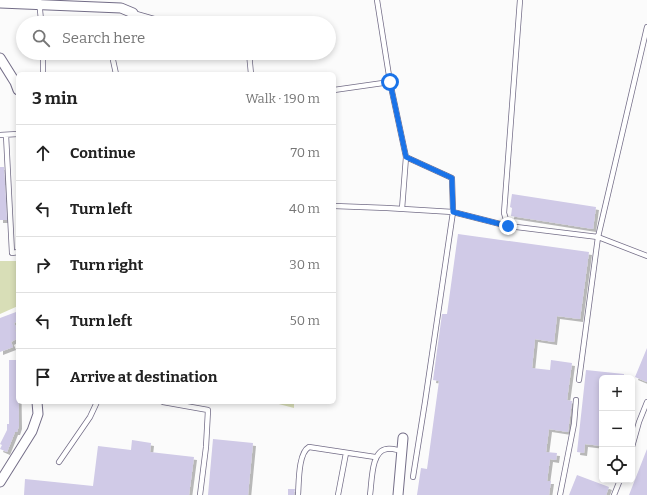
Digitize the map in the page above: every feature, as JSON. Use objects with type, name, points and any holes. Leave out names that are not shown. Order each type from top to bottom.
[{"type":"street","points":[[0,3],[39,2],[121,8],[133,13]]},
{"type":"street","points":[[0,58],[16,85]]},
{"type":"street","points":[[0,482],[35,424],[38,414],[37,404]]},
{"type":"street","points":[[398,495],[403,438]]},
{"type":"street","points":[[0,465],[11,466]]},
{"type":"lane","points":[[377,0],[390,82],[406,157],[402,209]]},
{"type":"lane","points":[[508,226],[504,213],[520,0]]},
{"type":"lane","points":[[39,2],[41,16]]},
{"type":"lane","points":[[133,13],[141,16]]},
{"type":"lane","points":[[579,380],[598,237],[647,28]]},
{"type":"lane","points":[[43,60],[43,72]]},
{"type":"lane","points":[[113,60],[115,72]]},
{"type":"lane","points":[[250,60],[251,72]]},
{"type":"lane","points":[[336,90],[390,82]]},
{"type":"lane","points":[[0,135],[16,134]]},
{"type":"lane","points":[[6,135],[12,253],[16,252]]},
{"type":"lane","points":[[406,157],[452,178],[453,212],[426,402],[413,477]]},
{"type":"lane","points":[[336,206],[453,212],[508,226],[598,237],[647,256]]},
{"type":"lane","points":[[560,495],[574,424],[576,400]]},
{"type":"lane","points":[[635,436],[647,402]]},
{"type":"lane","points":[[59,462],[90,417],[96,404]]},
{"type":"lane","points":[[174,404],[208,410],[206,447],[200,495]]},
{"type":"lane","points":[[298,495],[302,456],[309,447],[375,457]]},
{"type":"lane","points":[[370,495],[375,457],[379,451],[386,449],[402,450]]},
{"type":"lane","points":[[338,495],[346,452]]},
{"type":"lane","points":[[614,495],[619,483]]},
{"type":"green space","points":[[0,261],[16,261],[16,307],[0,314]]},
{"type":"green space","points":[[279,404],[294,404],[294,408]]},
{"type":"building","points":[[0,167],[4,167],[7,220],[0,220]]},
{"type":"building","points":[[512,194],[596,207],[593,229],[511,216],[512,208],[510,207]]},
{"type":"building","points":[[458,234],[589,252],[580,319],[557,316],[554,342],[535,339],[532,368],[550,370],[551,360],[572,363],[567,400],[572,401],[568,432],[549,429],[546,452],[557,453],[556,460],[550,459],[547,481],[551,481],[549,495],[417,495],[421,468],[427,469],[439,381],[433,380],[442,314],[447,314]]},
{"type":"building","points":[[16,312],[16,322],[14,323],[16,327],[16,339],[11,342],[13,347],[0,352],[0,318]]},
{"type":"building","points":[[647,348],[647,382],[635,377]]},
{"type":"building","points":[[9,360],[16,360],[16,404],[19,404],[19,426],[7,452],[0,449],[2,445],[0,444],[7,430],[7,424],[9,424]]},
{"type":"building","points":[[586,370],[624,374],[599,375],[599,446],[585,444],[584,453],[577,452]]},
{"type":"building","points":[[213,439],[253,443],[248,495],[208,495]]},
{"type":"building","points":[[132,440],[151,443],[150,452],[194,457],[189,495],[24,495],[25,479],[93,486],[98,446],[131,450]]},
{"type":"building","points":[[647,449],[647,495],[629,495],[635,483]]},
{"type":"building","points":[[577,475],[609,487],[606,495],[569,495]]},
{"type":"building","points":[[288,489],[295,489],[294,495],[288,495]]},
{"type":"route","points":[[390,82],[406,157],[452,178],[453,212],[508,226]]}]
